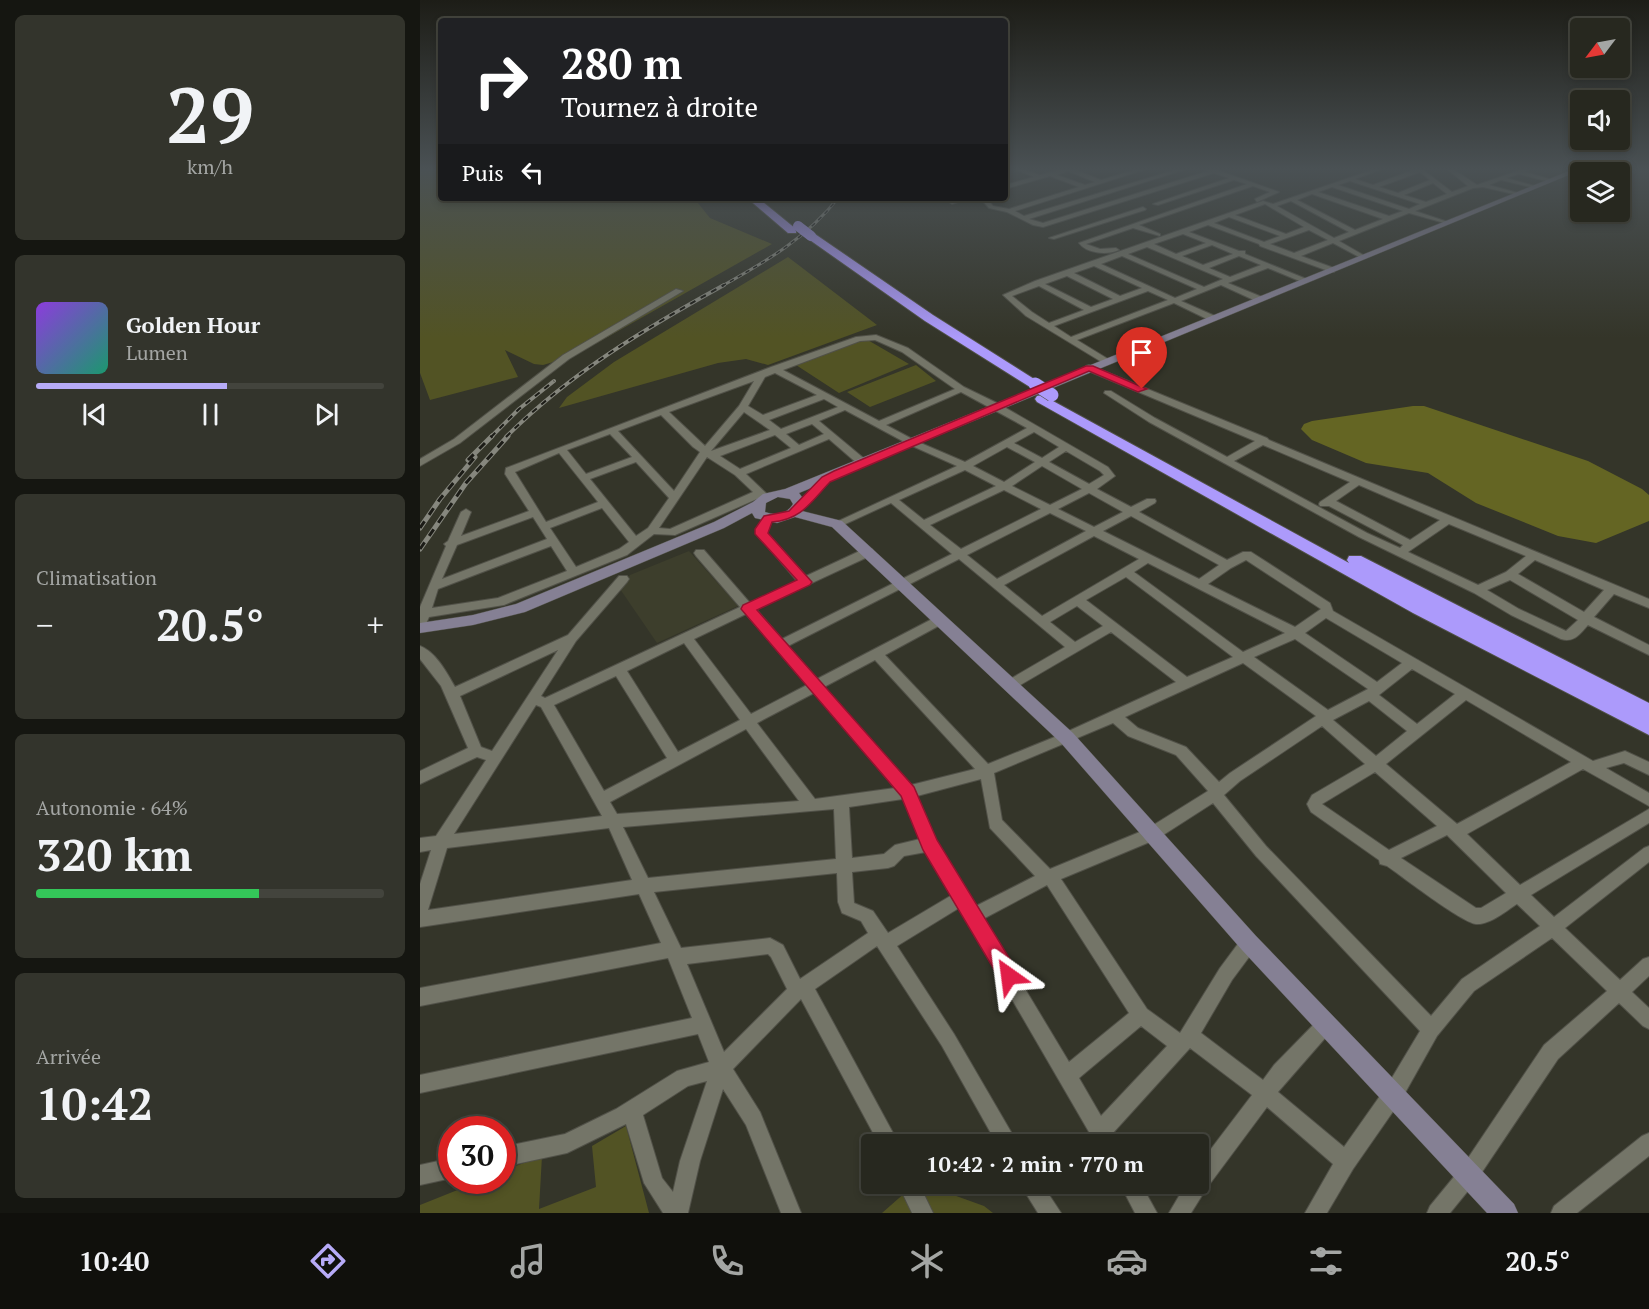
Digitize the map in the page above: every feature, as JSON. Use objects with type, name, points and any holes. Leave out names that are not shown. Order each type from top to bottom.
[{"type":"highway","points":[[792,226],[795,228]]},
{"type":"highway","points":[[792,226],[890,302],[1194,486],[1423,611],[1649,727]]},
{"type":"highway","points":[[1047,397],[1649,712]]},
{"type":"street","points":[[1052,238],[1090,226]]},
{"type":"street","points":[[1104,226],[1117,231]]},
{"type":"street","points":[[1133,226],[1081,244],[1096,250],[1116,250],[1158,235],[1196,226]]},
{"type":"street","points":[[1136,226],[1158,235]]},
{"type":"street","points":[[1166,226],[1305,280]]},
{"type":"street","points":[[1105,361],[1047,326],[1019,307],[1007,295],[1193,226]]},
{"type":"street","points":[[1217,226],[1330,270]]},
{"type":"street","points":[[1259,226],[1287,236]]},
{"type":"street","points":[[1343,226],[1354,232]]},
{"type":"street","points":[[1294,256],[1369,226]]},
{"type":"street","points":[[788,494],[1105,361],[1440,226]]},
{"type":"street","points":[[1256,248],[1310,227],[1363,257]]},
{"type":"street","points":[[1176,256],[1212,243]]},
{"type":"street","points":[[1147,244],[1202,268],[1258,299]]},
{"type":"street","points":[[1202,268],[1248,251]]},
{"type":"street","points":[[1121,253],[1205,290]]},
{"type":"street","points":[[1094,263],[1212,318]]},
{"type":"street","points":[[1070,340],[1177,302],[1268,265]]},
{"type":"street","points":[[1067,273],[1119,299]]},
{"type":"street","points":[[1038,283],[1091,310]]},
{"type":"street","points":[[1047,326],[1149,288]]},
{"type":"street","points":[[420,463],[457,441],[566,357],[679,291]]},
{"type":"street","points":[[574,573],[534,513],[510,474],[510,470],[850,341],[876,337],[905,350],[961,389],[1034,428],[1104,469],[1110,476],[1089,489],[780,645]]},
{"type":"street","points":[[1089,368],[1649,604]]},
{"type":"street","points":[[769,371],[824,396],[913,443],[965,466],[1296,633],[1374,692],[1418,732]]},
{"type":"street","points":[[423,623],[500,602],[623,552],[652,530],[674,497],[710,453],[769,371]]},
{"type":"street","points":[[878,425],[961,389]]},
{"type":"street","points":[[1108,393],[1315,510],[1478,590],[1515,612],[1565,636],[1572,635],[1611,589]]},
{"type":"street","points":[[762,419],[824,396]]},
{"type":"street","points":[[743,407],[762,419],[798,449]]},
{"type":"street","points":[[710,453],[779,432],[846,407]]},
{"type":"street","points":[[662,411],[696,445],[739,473],[761,499]]},
{"type":"street","points":[[813,420],[863,463]]},
{"type":"street","points":[[837,524],[965,466],[1034,428]]},
{"type":"street","points":[[612,430],[674,497]]},
{"type":"street","points":[[739,473],[830,435]]},
{"type":"street","points":[[1227,461],[1264,440]]},
{"type":"street","points":[[1007,443],[1227,564]]},
{"type":"street","points":[[923,524],[1004,486],[1065,447]]},
{"type":"street","points":[[561,449],[635,542]]},
{"type":"street","points":[[584,478],[638,458]]},
{"type":"street","points":[[719,525],[784,517],[797,509],[826,480]]},
{"type":"street","points":[[1315,510],[1357,482]]},
{"type":"street","points":[[652,530],[670,533],[778,493],[798,498],[797,509]]},
{"type":"street","points":[[761,499],[758,513],[768,518]]},
{"type":"street","points":[[423,623],[501,614],[719,525],[761,499]]},
{"type":"street","points":[[892,499],[1074,648]]},
{"type":"street","points":[[996,584],[1151,501]]},
{"type":"street","points":[[1329,501],[1411,545]]},
{"type":"street","points":[[543,527],[604,504]]},
{"type":"street","points":[[797,509],[837,524],[1067,738],[1249,943],[1505,1213]]},
{"type":"street","points":[[423,623],[432,587],[466,512]]},
{"type":"street","points":[[450,544],[534,513]]},
{"type":"street","points":[[768,518],[762,534],[806,582]]},
{"type":"street","points":[[1399,553],[1447,520]]},
{"type":"street","points":[[432,587],[553,542]]},
{"type":"street","points":[[540,701],[620,669],[868,552]]},
{"type":"street","points":[[700,553],[908,792],[930,844],[1102,1134]]},
{"type":"street","points":[[420,845],[442,840],[613,821],[811,806],[908,792],[987,772],[1067,738],[1296,633],[1328,610],[1326,606],[1250,555],[1227,564],[1199,585]]},
{"type":"street","points":[[1478,590],[1510,575],[1533,556]]},
{"type":"street","points":[[1041,622],[1147,559]]},
{"type":"street","points":[[1126,571],[1325,718],[1375,765],[1452,830],[1649,1020]]},
{"type":"street","points":[[1510,575],[1585,618],[1649,650]]},
{"type":"street","points":[[420,909],[442,840],[495,758],[540,701],[572,638],[622,579]]},
{"type":"street","points":[[1078,600],[1187,684]]},
{"type":"street","points":[[1325,612],[1649,800]]},
{"type":"street","points":[[600,800],[939,620]]},
{"type":"street","points":[[1010,685],[1112,626]]},
{"type":"street","points":[[686,637],[811,806]]},
{"type":"street","points":[[452,694],[572,638]]},
{"type":"street","points":[[420,651],[432,661],[452,694],[476,752]]},
{"type":"street","points":[[876,653],[987,772],[995,823],[1049,877],[1141,1015],[1185,1040],[1265,1093],[1346,1162]]},
{"type":"street","points":[[973,916],[1049,877],[1152,834],[1217,793],[1235,777],[1325,718],[1374,692],[1411,663]]},
{"type":"street","points":[[620,669],[676,760]]},
{"type":"street","points":[[1464,694],[1375,765],[1317,799],[1314,804],[1386,859],[1475,916],[1484,915],[1649,814]]},
{"type":"street","points":[[540,701],[613,821],[674,953],[721,1068],[753,1119],[791,1213]]},
{"type":"street","points":[[1115,716],[1133,732],[1181,751],[1217,793],[1261,851],[1431,1030]]},
{"type":"street","points":[[420,778],[476,752],[495,758]]},
{"type":"street","points":[[1386,859],[1416,842],[1452,830],[1589,764],[1625,757],[1649,769]]},
{"type":"street","points":[[841,802],[848,908],[867,916],[948,1040],[1002,1134]]},
{"type":"street","points":[[420,919],[644,886],[888,861],[900,850],[930,844]]},
{"type":"street","points":[[1315,1213],[1346,1162],[1394,1094],[1431,1030],[1468,985],[1552,927],[1649,853]]},
{"type":"street","points":[[677,1213],[690,1161],[721,1068],[801,988],[882,939],[962,898]]},
{"type":"street","points":[[1107,1134],[1185,1040],[1226,974],[1249,943]]},
{"type":"street","points":[[420,997],[674,953],[770,946],[777,951],[801,988],[883,1134]]},
{"type":"street","points":[[1437,1213],[1469,1174],[1551,1052],[1649,965]]},
{"type":"street","points":[[1067,1076],[1141,1015]]},
{"type":"street","points":[[1209,1168],[1281,1072],[1327,1023]]},
{"type":"street","points":[[420,1084],[704,1024]]},
{"type":"street","points":[[516,1154],[567,1143],[632,1111],[684,1078],[721,1068]]},
{"type":"street","points":[[632,1111],[654,1182],[677,1213]]},
{"type":"street","points":[[1561,1213],[1649,1143]]},
{"type":"street","points":[[420,1175],[438,1171]]},
{"type":"street","points":[[913,1194],[923,1213]]},
{"type":"street","points":[[1037,1194],[1051,1213]]},
{"type":"street","points":[[1136,1194],[1148,1213]]},
{"type":"street","points":[[1179,1213],[1191,1194]]},
{"type":"shaded area","points":[[420,226],[728,226],[772,244],[574,356],[543,365],[534,364],[505,350],[518,377],[430,400],[420,373]]},
{"type":"shaded area","points":[[788,257],[877,325],[768,365],[746,359],[718,363],[559,408],[567,397],[614,362]]},
{"type":"shaded area","points":[[866,339],[909,364],[839,393],[796,365]]},
{"type":"shaded area","points":[[916,365],[936,381],[870,407],[847,392]]},
{"type":"shaded area","points":[[1424,406],[1588,461],[1642,489],[1649,495],[1649,521],[1596,543],[1558,536],[1476,503],[1428,473],[1366,463],[1312,440],[1301,429],[1304,424],[1312,421]]},
{"type":"shaded area","points":[[689,551],[738,606],[657,643],[620,589],[630,575]]},
{"type":"shaded area","points":[[626,1126],[649,1213],[420,1213],[420,1205],[448,1194],[516,1194],[516,1166],[542,1156],[539,1209],[596,1187],[592,1146]]},
{"type":"shaded area","points":[[904,1194],[951,1194],[984,1206],[993,1213],[882,1213]]},
{"type":"railway","points":[[722,286],[785,248],[812,226]]},
{"type":"railway","points":[[506,437],[556,392],[610,353],[724,285]]},
{"type":"railway","points":[[468,460],[519,409],[554,381]]},
{"type":"railway","points":[[420,549],[466,483],[508,436]]},
{"type":"railway","points":[[420,528],[440,499],[475,457]]},
{"type":"route","points":[[1009,976],[930,844],[908,792],[748,609],[806,582],[762,534],[762,529],[768,518],[774,519],[794,513],[800,504],[826,480],[838,473],[1089,368],[1142,389]]}]
